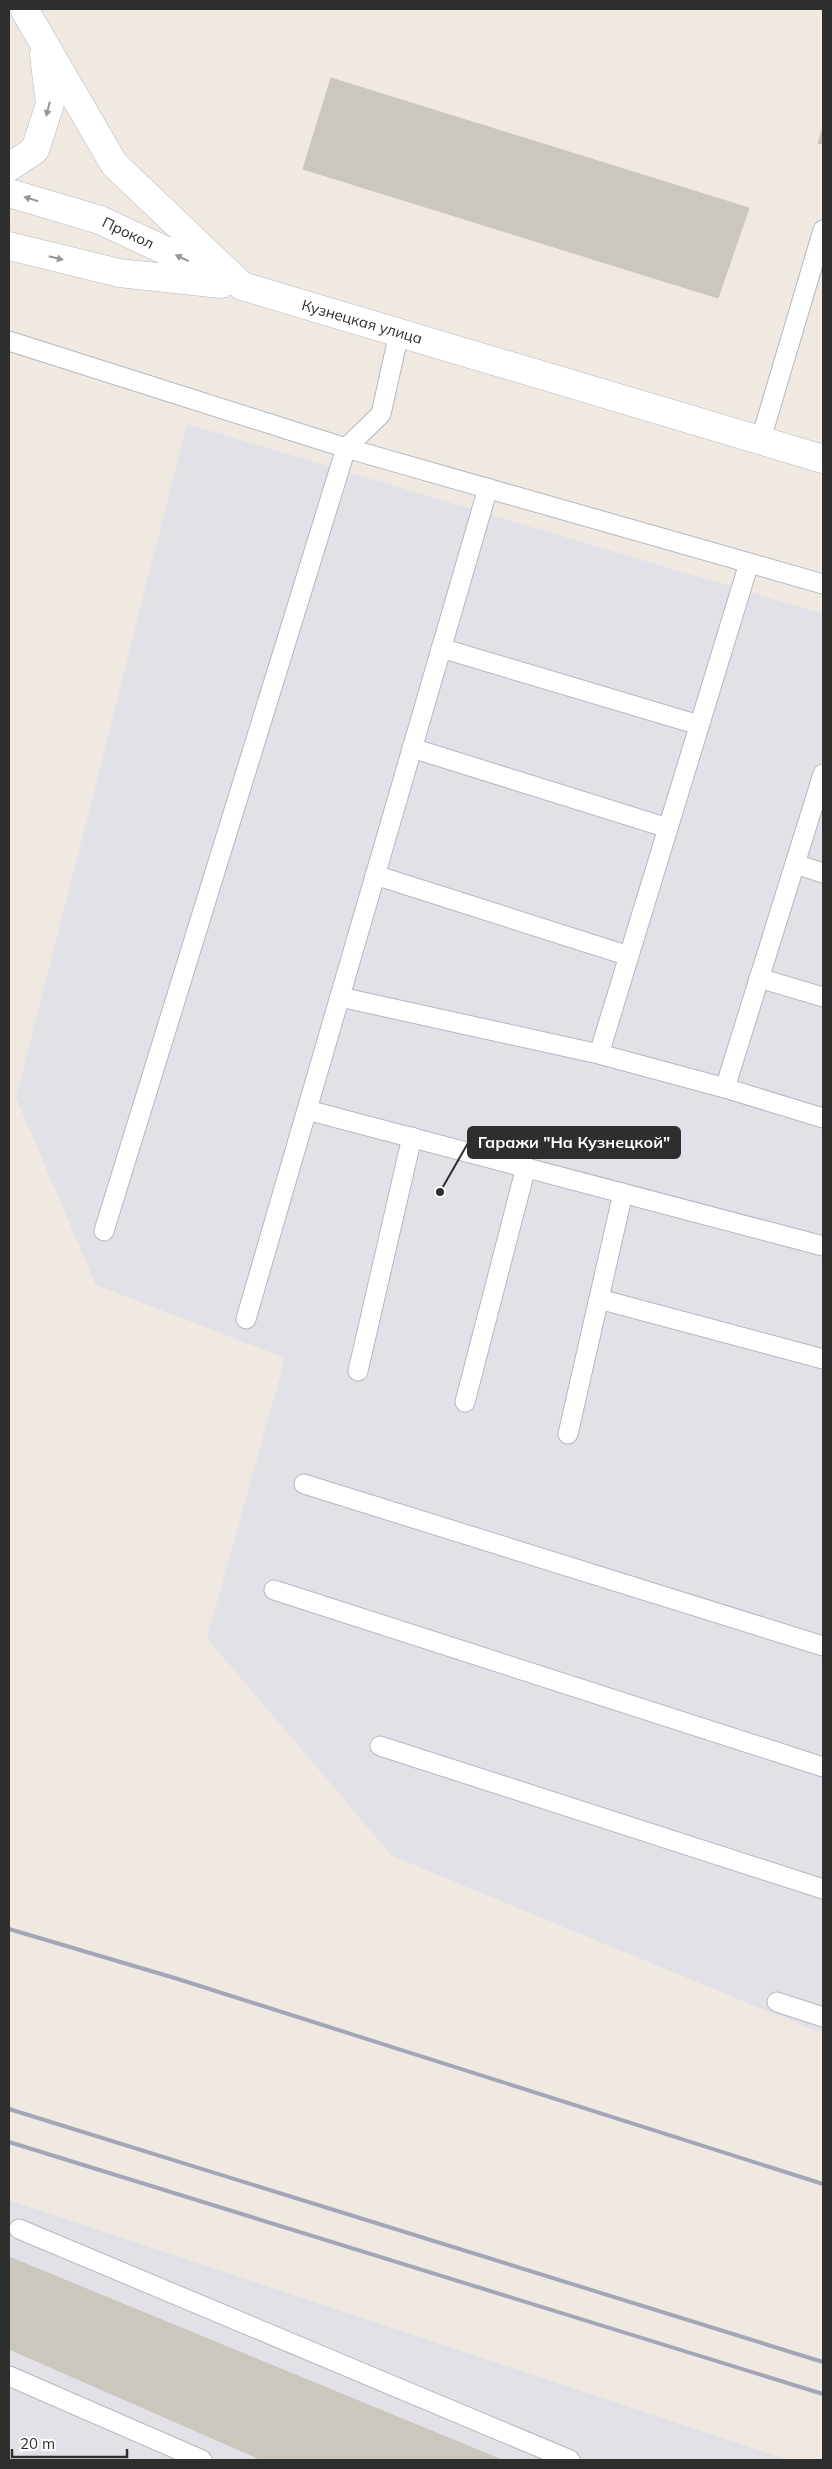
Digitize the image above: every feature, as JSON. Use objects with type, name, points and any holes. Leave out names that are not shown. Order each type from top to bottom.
[{"type":"main road","points":[[9,168],[35,150],[50,104],[33,21]]},
{"type":"main road","name":"Кузнецкая улица","points":[[33,21],[114,164],[242,286],[823,459]]},
{"type":"main road","name":"Прокол","points":[[9,193],[100,220],[242,286]]},
{"type":"main road","points":[[9,246],[119,273],[242,286]]},
{"type":"lane","points":[[761,439],[823,230]]},
{"type":"lane","points":[[104,1231],[346,448],[381,414],[399,333]]},
{"type":"lane","points":[[9,342],[346,448],[823,584]]},
{"type":"lane","points":[[246,1320],[488,488]]},
{"type":"lane","points":[[599,1054],[749,563]]},
{"type":"lane","points":[[441,648],[699,725]]},
{"type":"lane","points":[[412,748],[668,828]]},
{"type":"lane","points":[[725,1088],[823,774]]},
{"type":"lane","points":[[795,864],[823,873]]},
{"type":"lane","points":[[375,876],[629,956]]},
{"type":"lane","points":[[759,978],[823,996]]},
{"type":"lane","points":[[340,997],[599,1054],[725,1088],[823,1118]]},
{"type":"lane","points":[[307,1110],[823,1246]]},
{"type":"lane","points":[[358,1371],[412,1137]]},
{"type":"lane","points":[[465,1402],[526,1167]]},
{"type":"lane","points":[[568,1434],[623,1193]]},
{"type":"lane","points":[[599,1299],[823,1359]]},
{"type":"lane","points":[[304,1484],[823,1646]]},
{"type":"lane","points":[[274,1590],[823,1767]]},
{"type":"lane","points":[[380,1746],[823,1888]]},
{"type":"lane","points":[[777,2002],[823,2016]]},
{"type":"lane","points":[[19,2229],[570,2460]]},
{"type":"lane","points":[[9,2376],[202,2460]]},
{"type":"shaded area","points":[[187,424],[823,614],[823,2034],[392,1856],[207,1638],[285,1358],[96,1285],[16,1098]]},
{"type":"shaded area","points":[[9,2200],[789,2460],[9,2460]]},
{"type":"building","points":[[331,78],[749,208],[718,298],[303,169]]},
{"type":"building","points":[[823,128],[823,144],[818,143]]},
{"type":"building","points":[[9,2257],[502,2460],[262,2460],[9,2349]]},
{"type":"railway","points":[[9,1929],[178,1979],[823,2184]]},
{"type":"railway","points":[[9,2109],[823,2362]]},
{"type":"railway","points":[[9,2142],[823,2394]]},
{"type":"place","name":"Гаражи \"На Кузнецкой\"","points":[[440,1192]]}]
